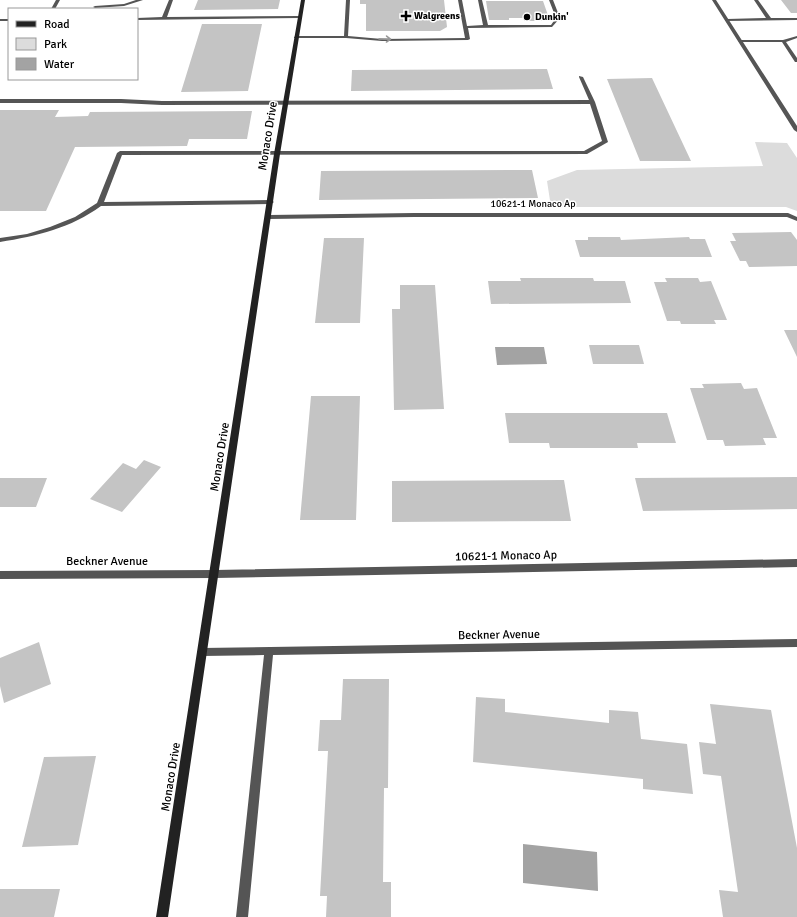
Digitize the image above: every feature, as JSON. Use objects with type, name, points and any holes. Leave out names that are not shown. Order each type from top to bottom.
[{"type":"street","points":[[124,5],[127,0]]},
{"type":"street","points":[[95,7],[124,5],[141,0]]},
{"type":"street","points":[[164,19],[171,0]]},
{"type":"street","name":"Monaco Drive","points":[[162,917],[299,17],[303,0]]},
{"type":"street","points":[[346,37],[348,0]]},
{"type":"street","points":[[296,37],[346,37],[382,40],[468,39],[460,0]]},
{"type":"street","points":[[480,0],[486,27]]},
{"type":"street","points":[[465,27],[552,26],[558,18],[551,0]]},
{"type":"street","points":[[714,0],[797,130]]},
{"type":"street","points":[[756,0],[769,19]]},
{"type":"street","points":[[138,19],[299,17]]},
{"type":"street","points":[[726,20],[797,19]]},
{"type":"street","points":[[740,41],[783,41],[797,37]]},
{"type":"street","points":[[783,41],[797,61]]},
{"type":"street","points":[[0,240],[27,236],[60,227],[86,215],[100,204],[120,153],[585,153],[605,142],[592,102],[581,77]]},
{"type":"street","points":[[0,102],[121,101],[162,103],[286,104],[592,102]]},
{"type":"street","points":[[100,204],[271,202]]},
{"type":"street","name":"10621-1 Monaco Ap","points":[[269,217],[414,215],[788,215],[797,219]]},
{"type":"street","name":"10621-1 Monaco Ap","points":[[214,574],[797,563]]},
{"type":"street","name":"Beckner Avenue","points":[[0,575],[214,574]]},
{"type":"street","name":"Beckner Avenue","points":[[202,652],[797,644]]},
{"type":"street","points":[[242,917],[270,651]]},
{"type":"green space","points":[[755,142],[787,143],[797,158],[797,211],[786,207],[551,207],[547,181],[577,170],[763,166]]},
{"type":"water","points":[[495,347],[544,347],[547,364],[497,365]]},
{"type":"water","points":[[523,844],[597,852],[598,891],[523,883]]},
{"type":"building","points":[[198,0],[280,0],[278,9],[194,10]]},
{"type":"building","name":"Walgreens","points":[[360,0],[444,0],[447,27],[440,31],[366,31],[366,4],[360,4]]},
{"type":"building","points":[[781,0],[797,0],[797,13],[791,13]]},
{"type":"building","points":[[486,1],[543,1],[550,21],[530,21],[529,18],[489,20]]},
{"type":"building","points":[[202,24],[262,24],[248,91],[181,92]]},
{"type":"building","points":[[547,69],[553,89],[351,91],[352,70]]},
{"type":"building","points":[[652,78],[691,161],[640,161],[607,79]]},
{"type":"building","points":[[0,110],[59,110],[55,117],[88,116],[90,112],[252,111],[247,139],[189,139],[187,146],[75,147],[46,211],[0,211]]},
{"type":"building","points":[[532,170],[538,198],[319,200],[321,171]]},
{"type":"building","points":[[791,232],[797,240],[797,266],[749,267],[746,261],[740,261],[730,241],[736,241],[732,233]]},
{"type":"building","points":[[588,237],[620,237],[621,240],[689,237],[690,239],[705,239],[712,257],[580,257],[575,240],[588,240]]},
{"type":"building","points":[[324,238],[364,238],[360,323],[315,323]]},
{"type":"building","points":[[520,278],[593,278],[594,281],[625,281],[631,303],[491,304],[488,281],[521,281]]},
{"type":"building","points":[[665,278],[698,278],[700,282],[711,281],[727,320],[714,320],[716,324],[681,324],[680,321],[667,321],[654,282],[667,282]]},
{"type":"building","points":[[400,285],[435,285],[444,409],[394,410],[392,309],[400,309]]},
{"type":"building","points":[[784,330],[797,330],[797,357]]},
{"type":"building","points":[[589,345],[639,345],[644,364],[593,364]]},
{"type":"building","points":[[741,383],[744,389],[757,388],[777,438],[763,438],[766,445],[725,446],[723,440],[707,440],[690,388],[704,388],[702,384]]},
{"type":"building","points":[[311,396],[360,396],[356,520],[300,520]]},
{"type":"building","points":[[505,413],[667,413],[676,443],[637,443],[638,448],[550,448],[549,443],[509,443]]},
{"type":"building","points":[[144,460],[161,467],[122,512],[90,499],[123,463],[136,469]]},
{"type":"building","points":[[797,477],[797,509],[643,511],[635,478]]},
{"type":"building","points":[[0,478],[47,478],[36,507],[0,507]]},
{"type":"building","points":[[564,480],[571,521],[392,522],[392,481]]},
{"type":"building","points":[[39,642],[51,684],[4,703],[0,686],[0,658]]},
{"type":"building","points":[[343,679],[389,679],[388,788],[384,788],[383,882],[391,882],[391,917],[326,917],[327,896],[320,896],[328,751],[318,751],[320,720],[341,720]]},
{"type":"building","points":[[476,697],[505,699],[505,712],[609,723],[609,710],[638,712],[641,739],[687,744],[693,794],[643,789],[643,779],[473,762]]},
{"type":"building","points":[[710,704],[771,710],[797,848],[797,917],[723,917],[719,890],[738,892],[721,776],[703,774],[699,742],[716,744]]},
{"type":"building","points":[[96,756],[78,845],[22,847],[44,757]]},
{"type":"building","points":[[0,889],[60,889],[54,917],[0,917]]},
{"type":"place","name":"Walgreens","points":[[406,16]]},
{"type":"place","name":"Dunkin'","points":[[527,17]]}]
